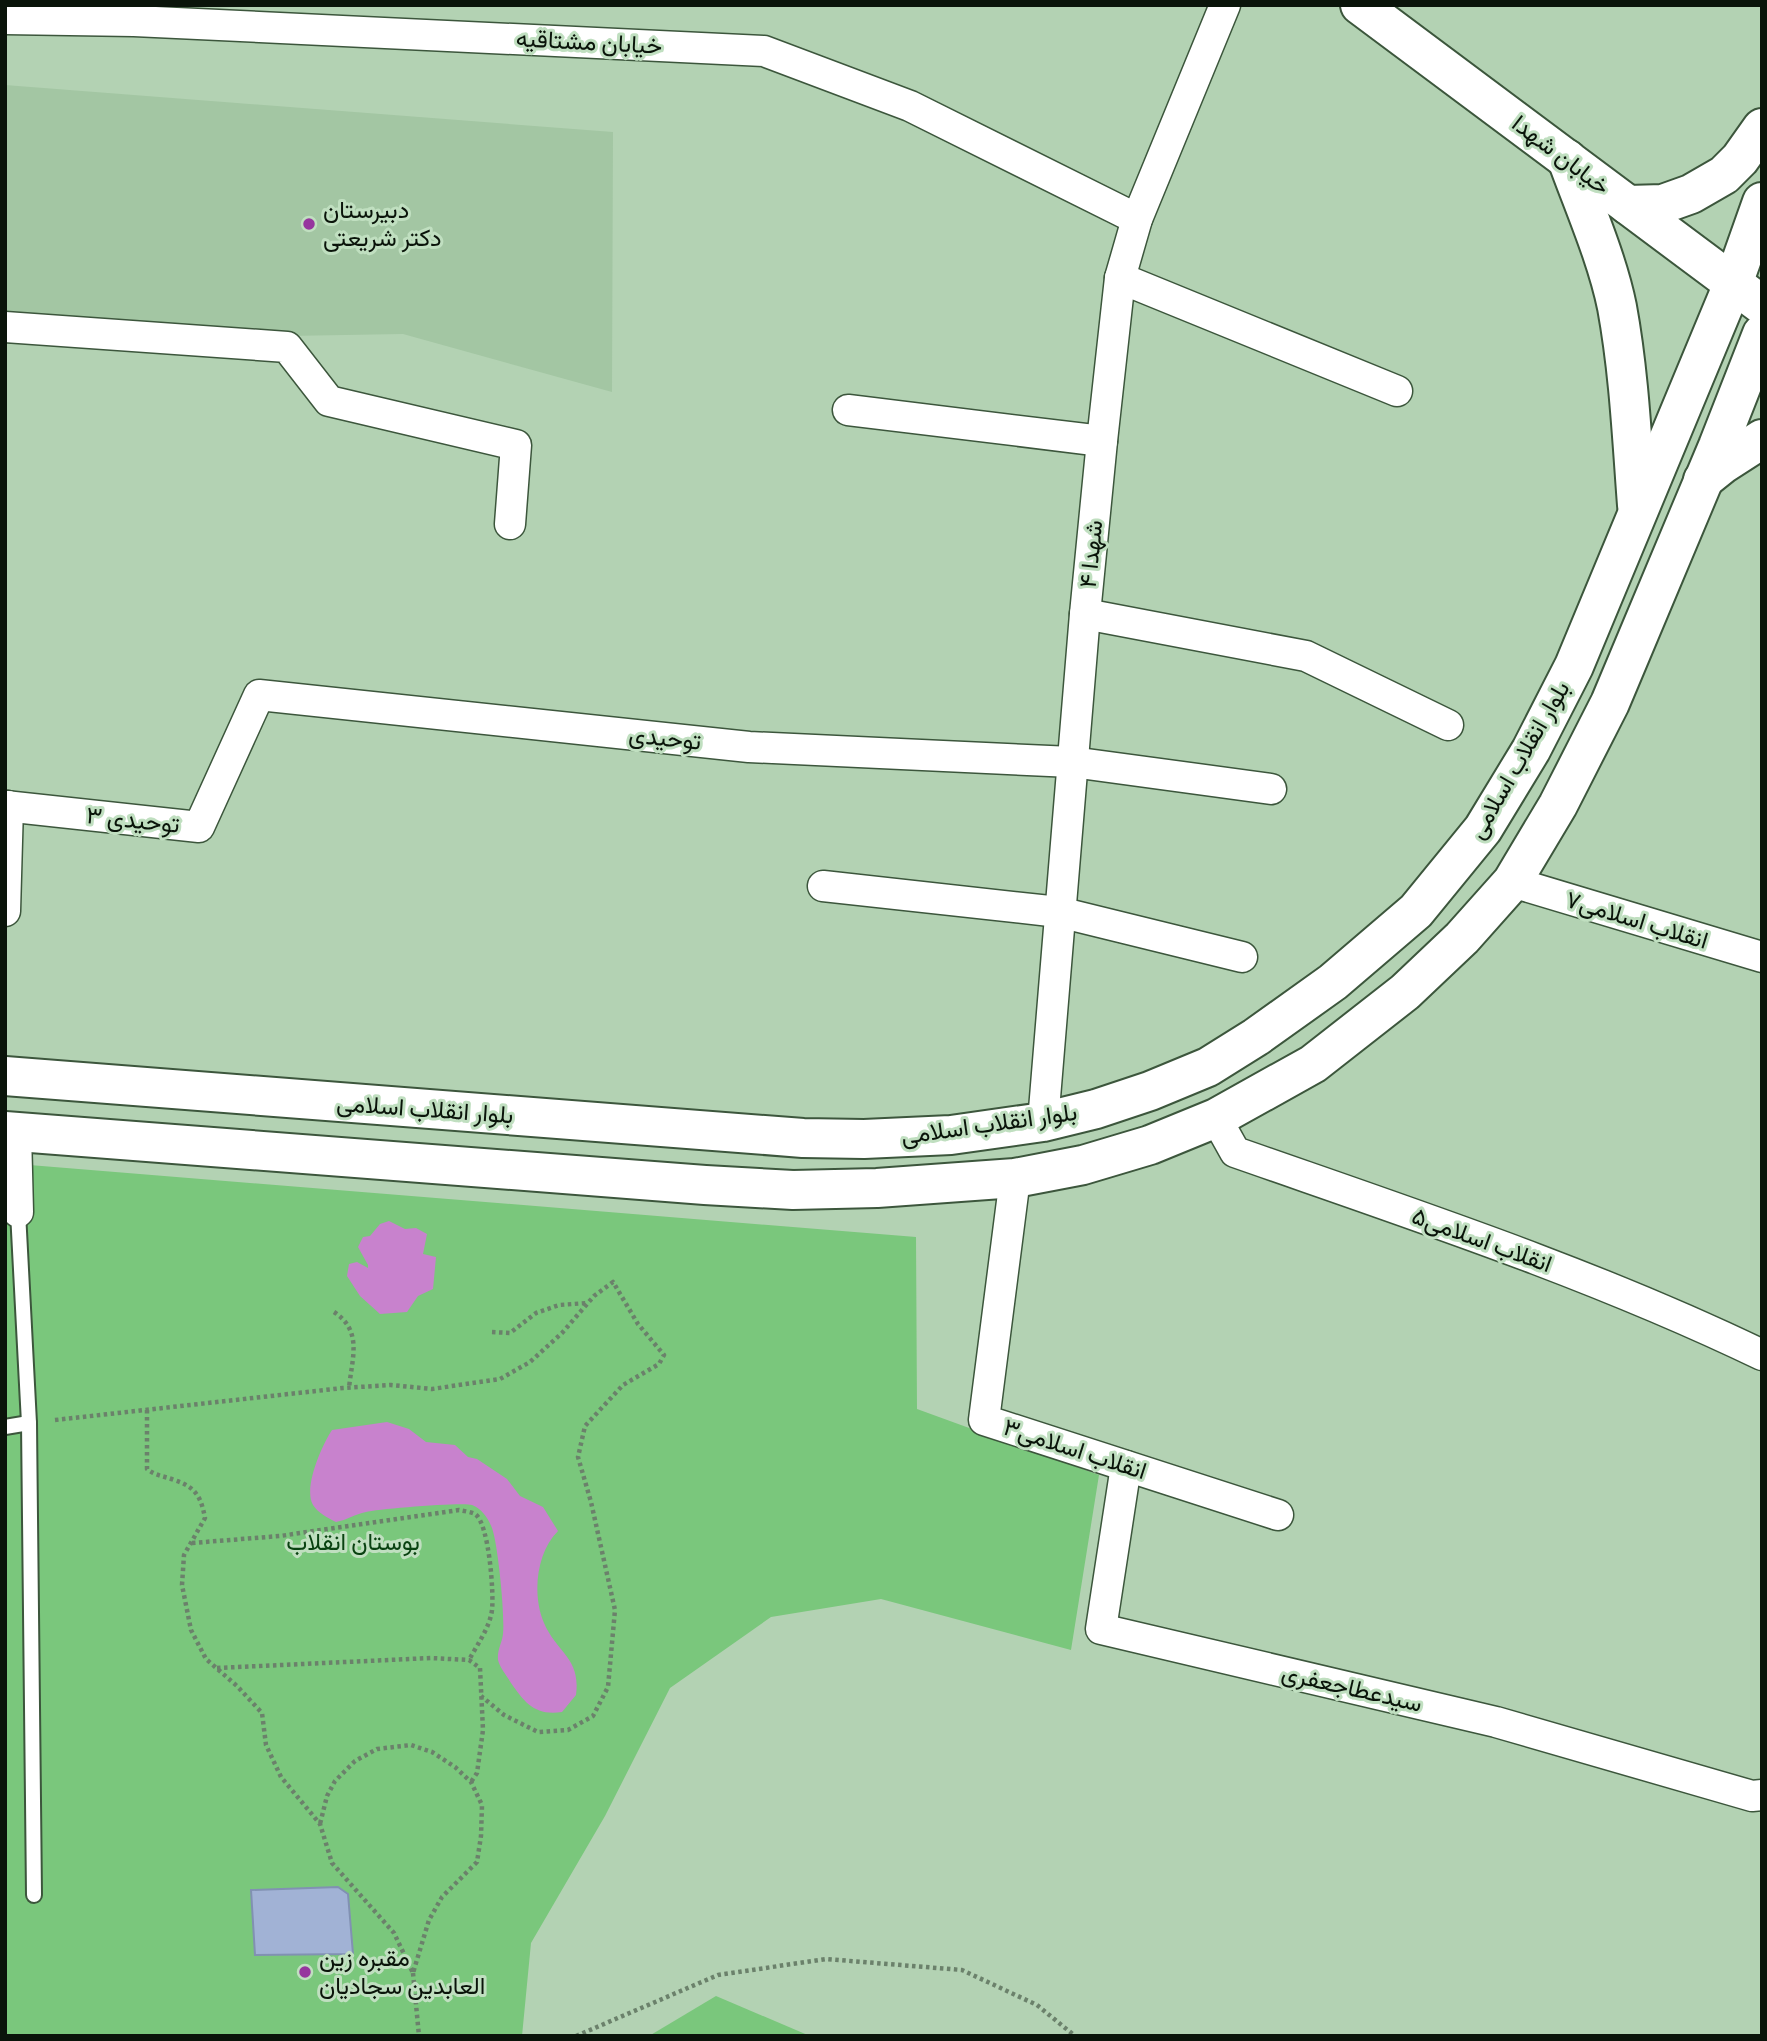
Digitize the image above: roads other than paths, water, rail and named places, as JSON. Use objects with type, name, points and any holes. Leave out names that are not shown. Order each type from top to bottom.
[{"type":"main road","name":"خیابان شهدا","points":[[1360,5],[1747,295]]},
{"type":"main road","points":[[1628,205],[1662,204],[1691,194],[1724,175],[1740,159],[1762,128]]},
{"type":"main road","points":[[1567,159],[1596,237],[1616,305],[1629,398],[1637,514]]},
{"type":"main road","name":"بلوار انقلاب اسلامی","points":[[5,1076],[803,1138],[864,1139],[951,1135],[1043,1122],[1096,1109],[1208,1068],[1256,1038],[1333,982],[1416,911],[1483,828],[1531,750],[1574,666],[1637,514],[1747,295],[1762,202]]},
{"type":"main road","name":"بلوار انقلاب اسلامی","points":[[10,1132],[705,1185],[780,1189],[877,1188],[1015,1178],[1083,1165],[1139,1148],[1216,1118],[1313,1064],[1405,992],[1462,938],[1512,881],[1558,805],[1610,704],[1762,334]]},
{"type":"main road","points":[[1703,480],[1762,439]]},
{"type":"street","name":"شهدا ۴","points":[[1043,1122],[1085,614],[1121,278],[1137,219],[1225,5]]},
{"type":"street","name":"خیابان مشتاقیه","points":[[5,19],[136,13],[764,51],[910,106],[1137,219]]},
{"type":"street","points":[[1121,278],[1397,391]]},
{"type":"street","points":[[5,327],[286,347],[329,401],[516,445],[510,524]]},
{"type":"street","points":[[848,410],[1102,441]]},
{"type":"street","points":[[1085,614],[1306,656],[1448,725]]},
{"type":"street","name":"توحیدی","points":[[259,695],[749,747],[1072,762],[1271,789]]},
{"type":"street","name":"توحیدی ۳","points":[[7,806],[199,827],[259,695]]},
{"type":"street","points":[[5,911],[7,806]]},
{"type":"street","name":"انقلاب اسلامی۷","points":[[1512,881],[1762,957]]},
{"type":"street","points":[[823,886],[1059,912],[1242,957]]},
{"type":"street","name":"انقلاب اسلامی۵","points":[[1216,1118],[1235,1152],[1501,1245],[1704,1327],[1762,1355]]},
{"type":"street","points":[[10,1132],[18,1212]]},
{"type":"street","name":"انقلاب اسلامی۳","points":[[1015,1178],[984,1420],[1278,1515]]},
{"type":"street","name":"سیدعطاجعفری","points":[[1126,1466],[1101,1629],[1496,1722],[1752,1796],[1762,1795]]},
{"type":"lane","points":[[18,1212],[29,1423],[34,1895]]},
{"type":"lane","points":[[5,1427],[29,1423]]},
{"type":"place","name":"دبیرستان دکتر شریعتی","points":[[309,224]]},
{"type":"place","name":"مقبره زین العابدین سجادیان","points":[[305,1972]]},
{"type":"park label","name":"بوستان انقلاب","points":[[353,1542]]}]
